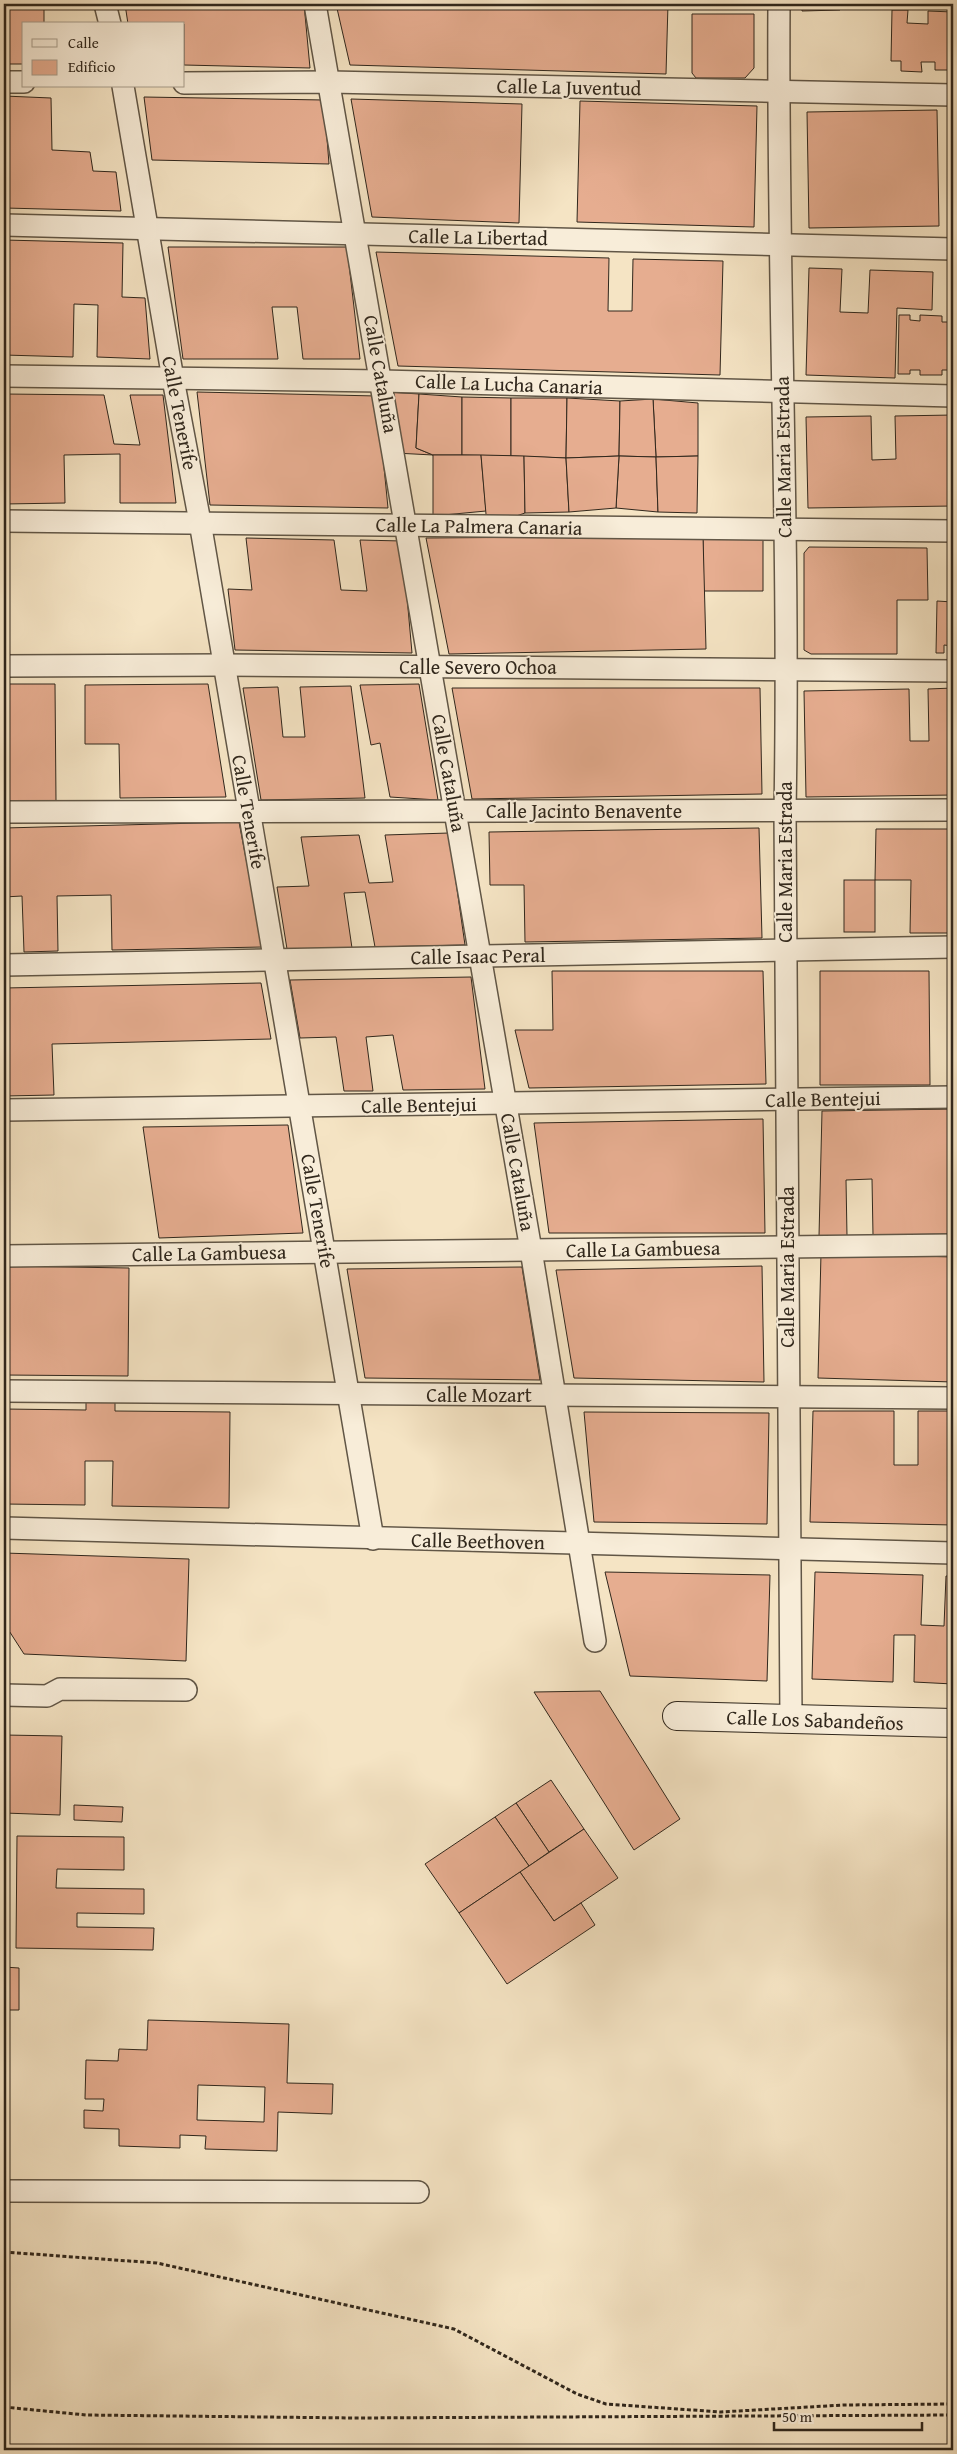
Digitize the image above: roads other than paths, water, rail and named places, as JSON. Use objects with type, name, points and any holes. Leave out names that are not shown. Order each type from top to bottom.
[{"type":"street","points":[[105,4],[110,22]]},
{"type":"street","name":"Calle Cataluña","points":[[315,4],[481,956],[556,1395],[595,1641]]},
{"type":"street","name":"Calle Maria Estrada","points":[[779,4],[782,392],[788,670],[785,950],[788,1550],[791,1720]]},
{"type":"street","points":[[4,82],[22,82]]},
{"type":"street","name":"Calle La Juventud","points":[[185,83],[330,82],[953,95]]},
{"type":"street","name":"Calle Tenerife","points":[[123,88],[173,379],[200,522],[373,1538]]},
{"type":"street","name":"Calle La Libertad","points":[[4,225],[953,249]]},
{"type":"street","name":"Calle La Lucha Canaria","points":[[4,376],[382,381],[953,396]]},
{"type":"street","name":"Calle La Palmera Canaria","points":[[4,521],[953,531]]},
{"type":"street","name":"Calle Severo Ochoa","points":[[4,666],[223,664],[953,670]]},
{"type":"street","name":"Calle Jacinto Benavente","points":[[4,812],[953,810]]},
{"type":"street","name":"Calle Isaac Peral","points":[[4,965],[953,947]]},
{"type":"street","name":"Calle Bentejui","points":[[4,1110],[953,1097]]},
{"type":"street","name":"Calle La Gambuesa","points":[[4,1256],[953,1245]]},
{"type":"street","name":"Calle Mozart","points":[[4,1391],[953,1398]]},
{"type":"street","name":"Calle Beethoven","points":[[4,1528],[953,1553]]},
{"type":"street","points":[[4,1695],[46,1696],[60,1689],[186,1690]]},
{"type":"street","name":"Calle Los Sabandeños","points":[[677,1716],[953,1724]]},
{"type":"street","points":[[4,2191],[418,2192]]}]
